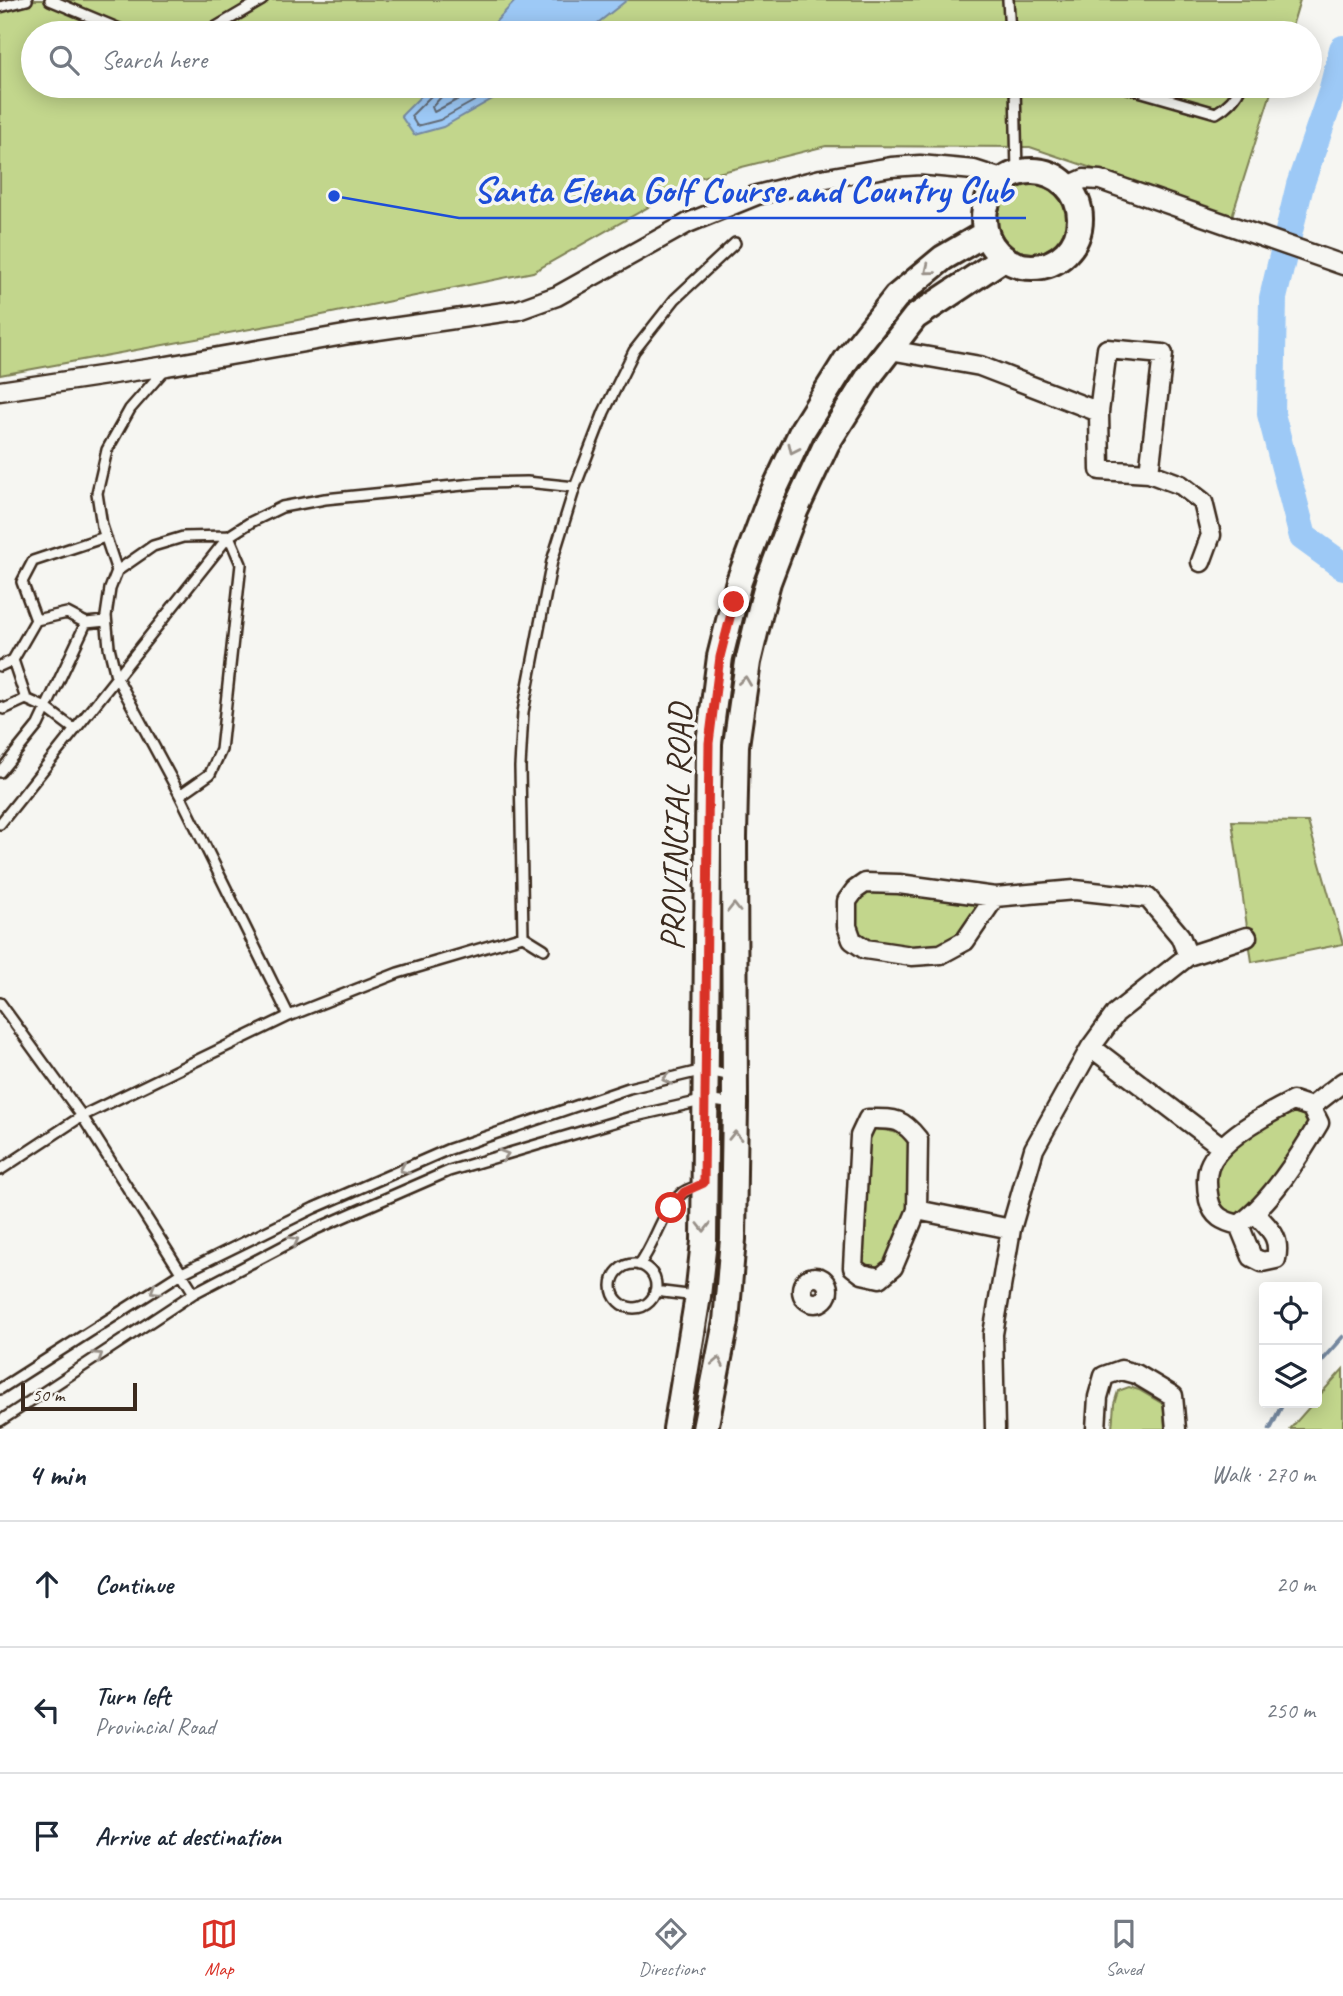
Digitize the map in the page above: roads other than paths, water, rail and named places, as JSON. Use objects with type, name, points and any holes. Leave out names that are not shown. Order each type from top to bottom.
[{"type":"street","points":[[0,391],[518,310],[557,296],[688,223],[757,195],[821,179],[920,165],[1011,176]]},
{"type":"street","points":[[1031,170],[1045,172],[1058,177],[1068,186],[1076,198],[1080,226],[1076,239],[1058,260],[1045,266],[1017,265],[1004,258],[993,247],[986,233],[984,218],[987,204],[994,190],[1011,176],[1031,170]]},
{"type":"street","points":[[1068,186],[1084,179],[1100,180],[1343,265]]},
{"type":"street","name":"PROVINCIAL ROAD","points":[[676,1429],[698,1296],[704,1241],[709,743],[720,657],[739,582],[769,501],[803,429],[847,359],[896,297],[943,258],[986,233]]},
{"type":"street","name":"PROVINCIAL ROAD","points":[[705,1429],[726,1322],[733,1239],[736,745],[748,662],[761,608],[795,511],[827,443],[870,376],[915,317],[1004,258]]},
{"type":"street","points":[[1149,473],[1163,354],[1107,349],[1099,412],[1100,470],[1149,473],[1181,485],[1203,502],[1211,535],[1201,562]]},
{"type":"street","points":[[890,350],[979,366],[1099,412]]},
{"type":"street","points":[[734,602],[761,608]]},
{"type":"street","points":[[995,897],[965,941],[941,954],[912,956],[865,949],[852,940],[847,926],[847,901],[855,890],[865,883],[899,884],[995,897],[1075,890],[1149,898],[1180,936],[1188,956]]},
{"type":"street","points":[[995,1429],[993,1334],[1011,1229],[1034,1149],[1091,1047],[1116,1013],[1188,956],[1247,937]]},
{"type":"street","points":[[1091,1047],[1222,1147]]},
{"type":"street","points":[[1311,1107],[1343,1082]]},
{"type":"street","points":[[1293,1101],[1311,1107],[1318,1123],[1306,1144],[1255,1213],[1239,1225],[1222,1221],[1211,1210],[1209,1168],[1222,1147],[1266,1115],[1293,1101]]},
{"type":"street","points":[[868,1119],[892,1119],[907,1125],[918,1139],[917,1210],[894,1267],[880,1278],[862,1274],[853,1267],[860,1136],[868,1119]]},
{"type":"street","points":[[917,1210],[1011,1229]]},
{"type":"street","points":[[1239,1225],[1251,1257],[1262,1262],[1276,1259],[1279,1245],[1255,1213]]},
{"type":"street","points":[[827,1285],[853,1267]]},
{"type":"street","points":[[1096,1429],[1098,1396],[1104,1376],[1121,1370],[1136,1374],[1173,1396],[1176,1429]]},
{"type":"lane","points":[[0,7],[27,0]]},
{"type":"lane","points":[[50,0],[100,21]]},
{"type":"lane","points":[[226,21],[262,0]]},
{"type":"lane","points":[[1008,0],[1009,21]]},
{"type":"lane","points":[[1011,176],[1015,98]]},
{"type":"lane","points":[[1163,98],[1216,113],[1234,98]]},
{"type":"lane","points":[[523,936],[520,767],[523,712],[552,561],[575,487],[604,412],[634,351],[675,299],[735,243]]},
{"type":"lane","points":[[117,571],[105,537],[97,493],[107,450],[130,409],[167,366]]},
{"type":"lane","points":[[0,824],[229,536],[282,507],[325,499],[483,483],[527,482],[575,487]]},
{"type":"lane","points":[[229,536],[183,537],[153,546],[117,571],[110,589],[106,621],[109,647],[116,676],[180,795],[289,1016]]},
{"type":"lane","points":[[180,795],[210,774],[221,750],[241,564],[229,536]]},
{"type":"lane","points":[[36,620],[22,582],[33,561],[105,537]]},
{"type":"lane","points":[[0,666],[13,660],[36,620],[67,613],[86,623],[106,621]]},
{"type":"lane","points":[[0,772],[38,726],[86,623]]},
{"type":"lane","points":[[13,660],[26,699],[46,708],[74,729]]},
{"type":"lane","points":[[0,707],[5,709],[26,699]]},
{"type":"lane","points":[[0,1170],[82,1116],[289,1016],[398,973],[523,936],[544,949]]},
{"type":"lane","points":[[0,1003],[82,1116],[194,1293]]},
{"type":"lane","points":[[0,1389],[180,1274],[314,1208],[447,1150],[629,1088],[704,1070],[734,1077]]},
{"type":"lane","points":[[0,1421],[194,1293],[316,1229],[449,1171],[632,1117],[706,1100],[735,1104]]},
{"type":"lane","points":[[639,1265],[650,1251],[671,1208],[684,1192],[704,1183]]},
{"type":"lane","points":[[639,1265],[646,1267],[654,1278],[655,1291],[648,1303],[641,1307],[626,1307],[615,1297],[612,1283],[625,1266],[639,1265]]},
{"type":"lane","points":[[655,1291],[698,1296]]},
{"type":"water","points":[[516,0],[627,0],[600,21],[496,21]]},
{"type":"water","points":[[419,98],[494,98],[443,127],[414,135],[401,116]]},
{"type":"waterway","points":[[1343,49],[1332,92],[1300,185],[1273,298],[1271,414],[1303,537],[1343,566]]},
{"type":"waterway","points":[[1322,1360],[1343,1337]]},
{"type":"waterway","points":[[1270,1429],[1280,1408]]},
{"type":"place","name":"Santa Elena Golf Course and Country Club","points":[[334,196]]}]
